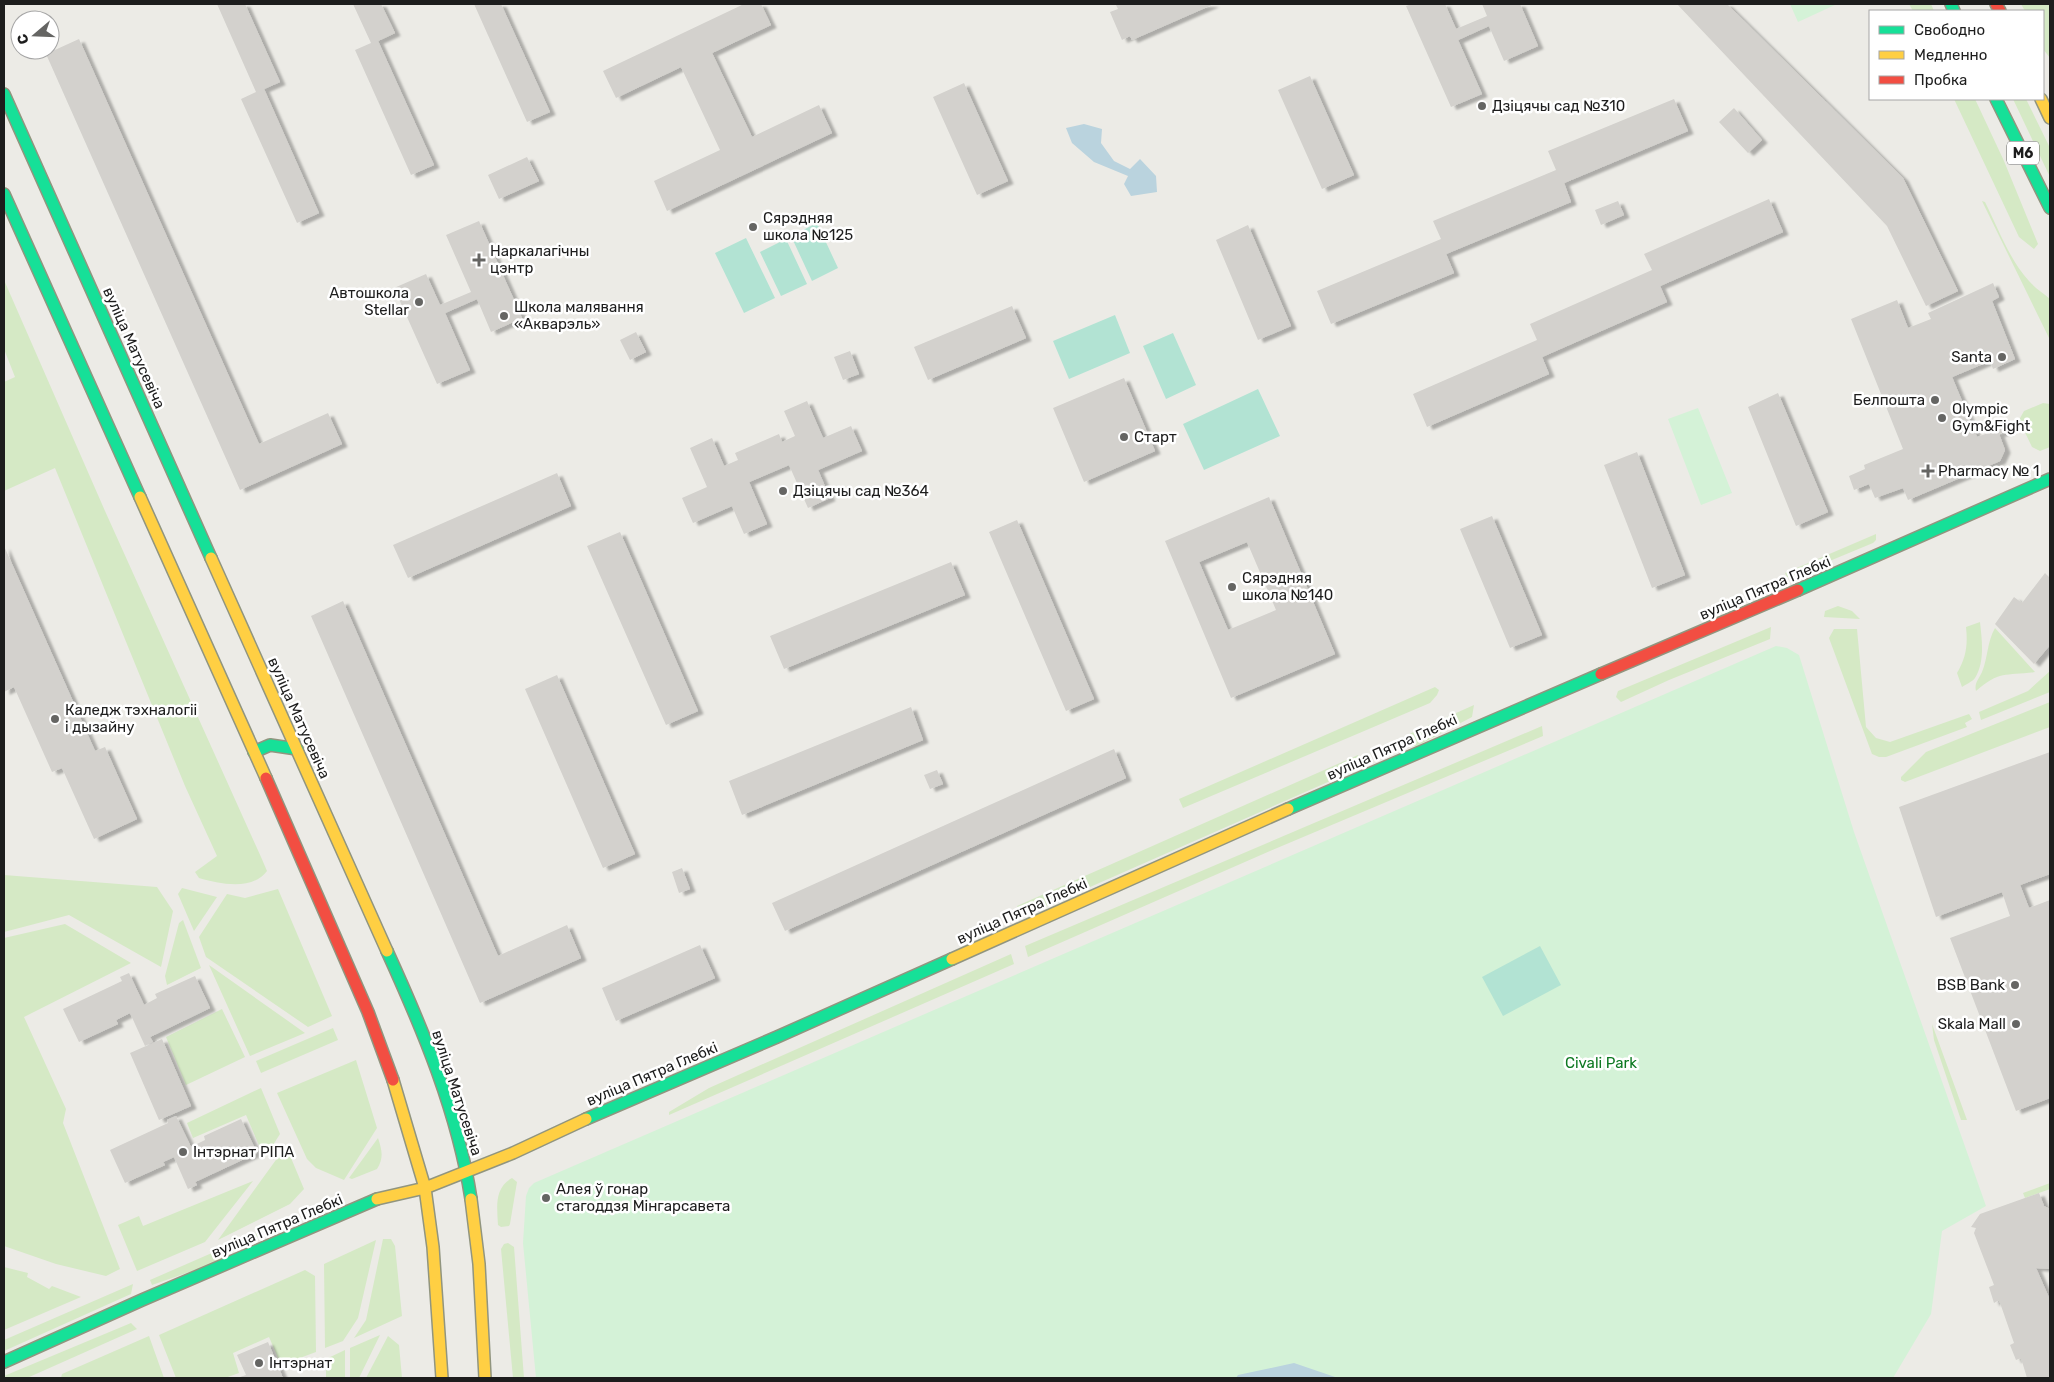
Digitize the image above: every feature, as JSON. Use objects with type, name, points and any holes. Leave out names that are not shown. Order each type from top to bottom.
[{"type":"main road","name":"вуліца Матусевіча","points":[[4,94],[403,986],[427,1044],[455,1128],[466,1172],[476,1241],[485,1378]]},
{"type":"main road","name":"М6","points":[[1996,100],[2050,208]]},
{"type":"main road","points":[[2041,100],[2050,118]]},
{"type":"main road","points":[[4,194],[254,752],[368,1012],[394,1082],[424,1188],[433,1247],[442,1378]]},
{"type":"main road","name":"вуліца Пятра Глебкі","points":[[4,1362],[151,1296],[383,1197],[424,1188],[513,1153],[618,1104],[777,1037],[1377,769],[1855,566],[2050,479]]},
{"type":"main road","points":[[254,752],[270,745],[297,749]]},
{"type":"green space","points":[[1790,4],[1837,4],[1798,22]]},
{"type":"green space","points":[[1909,4],[1931,4],[1934,10],[1912,10]]},
{"type":"green space","points":[[2021,4],[2050,4],[2050,58],[2044,50],[2044,10],[2024,10]]},
{"type":"green space","points":[[1954,100],[1975,100],[2004,161],[2038,244],[2034,249],[2019,237]]},
{"type":"green space","points":[[2013,100],[2026,100],[2050,148],[2050,177]]},
{"type":"green space","points":[[1982,201],[1985,202],[1999,233],[2022,272],[2034,286],[2050,299],[2050,340]]},
{"type":"green space","points":[[817,223],[838,268],[812,281],[791,236]]},
{"type":"green space","points":[[746,238],[775,298],[744,313],[715,253]]},
{"type":"green space","points":[[786,239],[807,284],[781,296],[760,252]]},
{"type":"green space","points":[[4,280],[105,511],[267,871],[253,881],[244,884],[226,884],[199,878],[195,872],[217,856],[185,786],[55,468],[4,491],[4,382],[15,377],[4,349]]},
{"type":"green space","points":[[1115,315],[1130,353],[1069,379],[1053,341]]},
{"type":"green space","points":[[1173,333],[1196,385],[1166,399],[1143,346]]},
{"type":"green space","points":[[1258,389],[1280,436],[1204,470],[1183,424]]},
{"type":"green space","points":[[2043,403],[2050,404],[2050,447],[2040,451],[2032,447],[2019,420],[2024,411]]},
{"type":"green space","points":[[1698,408],[1732,493],[1701,505],[1668,419]]},
{"type":"green space","points":[[1876,534],[1876,540],[1873,543],[1791,577],[1787,577],[1785,573]]},
{"type":"green space","points":[[1838,606],[1852,611],[1860,619],[1824,617],[1825,611]]},
{"type":"green space","points":[[1980,622],[1982,651],[1980,665],[1975,678],[1962,687],[1957,673],[1966,651],[1966,627]]},
{"type":"green space","points":[[1771,627],[1770,639],[1669,680],[1621,702],[1616,697],[1618,691]]},
{"type":"green space","points":[[1995,628],[2035,672],[2003,675],[1984,684],[1976,691],[1976,683],[1982,672],[1990,639]]},
{"type":"green space","points":[[1834,629],[1857,629],[1866,727],[1876,738],[1890,742],[1969,714],[1972,719],[1965,723],[1967,727],[1886,757],[1872,754],[1829,638]]},
{"type":"green space","name":"Civali Park","points":[[1776,646],[1787,648],[1799,655],[1854,832],[1986,1206],[1942,1231],[1931,1314],[1893,1378],[536,1378],[523,1243],[526,1196],[529,1188],[534,1183]]},
{"type":"green space","points":[[2050,671],[2050,692],[1981,720],[1979,712],[2028,691]]},
{"type":"green space","points":[[1435,687],[1439,690],[1430,703],[1183,808],[1179,799]]},
{"type":"green space","points":[[2050,702],[2050,727],[1905,782],[1901,780],[1901,777],[1926,752]]},
{"type":"green space","points":[[1474,705],[1472,717],[1415,747],[1409,734]]},
{"type":"green space","points":[[1542,726],[1543,736],[1270,851],[1028,957],[1025,946]]},
{"type":"green space","points":[[1358,755],[1362,767],[1022,917],[1017,906]]},
{"type":"green space","points":[[4,875],[157,887],[173,911],[161,967],[69,915],[4,932]]},
{"type":"green space","points":[[182,888],[217,897],[194,931],[178,894]]},
{"type":"green space","points":[[278,889],[332,1016],[308,1027],[206,957],[199,937],[227,894],[245,898]]},
{"type":"green space","points":[[183,920],[201,968],[167,985],[165,976],[179,923]]},
{"type":"green space","points":[[65,924],[131,963],[24,1017],[66,1109],[63,1123],[120,1269],[106,1276],[56,1264],[4,1246],[4,938]]},
{"type":"green space","points":[[1540,946],[1561,985],[1503,1016],[1482,977]]},
{"type":"green space","points":[[1011,954],[1014,964],[669,1115],[669,1112],[709,1088]]},
{"type":"green space","points":[[209,965],[305,1033],[250,1056]]},
{"type":"green space","points":[[222,1009],[245,1057],[186,1085],[166,1037]]},
{"type":"green space","points":[[1932,1024],[1967,1120],[1961,1120],[1934,1040]]},
{"type":"green space","points":[[333,1028],[338,1040],[261,1073],[256,1061]]},
{"type":"green space","points":[[356,1060],[377,1128],[344,1180],[316,1168],[307,1159],[277,1093]]},
{"type":"green space","points":[[261,1088],[280,1134],[273,1145],[261,1150],[246,1115],[193,1138],[187,1123]]},
{"type":"green space","points":[[378,1138],[382,1154],[377,1169],[352,1179],[349,1178]]},
{"type":"green space","points":[[286,1146],[304,1189],[290,1204],[218,1240]]},
{"type":"green space","points":[[512,1178],[517,1182],[510,1224],[509,1226],[501,1227],[498,1225],[497,1211],[499,1193],[506,1182]]},
{"type":"green space","points":[[253,1181],[205,1242],[137,1271],[118,1225],[139,1216],[143,1226]]},
{"type":"green space","points":[[2050,1183],[2050,1189],[2025,1198],[2023,1193]]},
{"type":"green space","points":[[285,1221],[215,1263],[152,1285],[150,1280]]},
{"type":"green space","points":[[383,1239],[391,1239],[395,1246],[402,1316],[354,1338],[366,1320]]},
{"type":"green space","points":[[376,1240],[358,1318],[343,1341],[325,1348],[324,1264]]},
{"type":"green space","points":[[508,1243],[514,1247],[524,1378],[513,1378],[501,1249],[504,1244]]},
{"type":"green space","points":[[4,1267],[28,1273],[27,1277],[49,1289],[52,1286],[81,1297],[4,1330]]},
{"type":"green space","points":[[305,1270],[315,1276],[316,1352],[281,1365],[269,1337],[233,1353],[239,1373],[225,1378],[176,1378],[159,1335]]},
{"type":"green space","points":[[133,1284],[131,1294],[4,1351],[4,1340]]},
{"type":"green space","points":[[131,1323],[137,1329],[27,1378],[4,1378],[4,1376]]},
{"type":"green space","points":[[380,1335],[359,1378],[350,1378],[350,1348]]},
{"type":"green space","points":[[149,1336],[164,1378],[61,1378],[62,1374]]},
{"type":"green space","points":[[388,1336],[399,1345],[402,1378],[366,1378]]},
{"type":"green space","points":[[345,1350],[345,1378],[326,1378],[326,1359]]},
{"type":"water","points":[[1084,124],[1102,129],[1101,143],[1114,161],[1130,169],[1140,159],[1156,176],[1157,192],[1131,196],[1124,184],[1128,176],[1094,162],[1072,143],[1066,128]]},
{"type":"water","points":[[1294,1363],[1338,1378],[1236,1378],[1238,1375]]},
{"type":"building","points":[[217,4],[245,4],[280,82],[264,89],[319,213],[297,223],[241,99],[256,92]]},
{"type":"building","points":[[353,4],[381,4],[395,33],[378,41],[434,165],[411,175],[355,50],[371,43]]},
{"type":"building","points":[[474,4],[501,4],[550,112],[527,122]]},
{"type":"building","points":[[744,4],[761,4],[771,25],[712,53],[752,137],[819,105],[832,133],[667,211],[654,181],[720,150],[681,67],[616,98],[603,71]]},
{"type":"building","points":[[1214,4],[1132,40],[1130,36],[1122,40],[1110,12],[1118,9],[1116,5]]},
{"type":"building","points":[[1412,4],[1445,4],[1456,29],[1487,16],[1482,4],[1520,4],[1538,46],[1504,61],[1489,26],[1458,40],[1482,94],[1451,107],[1406,6]]},
{"type":"building","points":[[1677,4],[1727,4],[1903,178],[1958,291],[1926,306],[1887,226]]},
{"type":"building","points":[[79,39],[259,444],[328,413],[342,444],[240,490],[49,60],[60,60],[60,48]]},
{"type":"building","points":[[1310,76],[1354,175],[1322,189],[1278,90]]},
{"type":"building","points":[[964,83],[1008,181],[977,195],[933,97]]},
{"type":"building","points":[[1674,99],[1688,131],[1564,183],[1571,202],[1446,254],[1454,273],[1331,324],[1317,291],[1441,239],[1433,221],[1556,170],[1548,151]]},
{"type":"building","points":[[1734,108],[1762,140],[1748,153],[1719,122]]},
{"type":"building","points":[[527,157],[539,181],[499,199],[488,175]]},
{"type":"building","points":[[1769,199],[1783,232],[1660,286],[1667,302],[1542,357],[1549,374],[1427,427],[1413,394],[1537,340],[1530,324],[1652,270],[1644,254]]},
{"type":"building","points":[[1618,201],[1624,215],[1601,225],[1595,210]]},
{"type":"building","name":"Автошкола Stellar","points":[[479,221],[522,318],[491,332],[477,299],[445,313],[470,370],[437,384],[394,288],[426,274],[440,305],[471,292],[446,235]]},
{"type":"building","points":[[1248,225],[1291,326],[1258,340],[1216,240]]},
{"type":"building","points":[[1993,283],[1999,297],[1992,301],[2015,359],[1993,369],[1990,361],[1952,377],[1977,437],[2008,426],[2010,430],[1999,434],[2005,450],[2000,461],[1908,500],[1903,488],[1875,498],[1869,484],[1854,490],[1849,476],[1865,469],[1864,465],[1903,449],[1851,319],[1897,300],[1908,328],[1931,319],[1928,313]]},
{"type":"building","points":[[1012,306],[1026,338],[928,380],[914,347]]},
{"type":"building","points":[[636,332],[646,352],[630,360],[620,340]]},
{"type":"building","points":[[850,351],[859,374],[843,380],[834,357]]},
{"type":"building","points":[[1124,378],[1155,451],[1084,482],[1053,408]]},
{"type":"building","points":[[1778,393],[1828,512],[1796,526],[1748,407]]},
{"type":"building","points":[[807,401],[823,438],[851,426],[862,451],[818,470],[830,498],[808,508],[789,465],[749,482],[767,524],[744,534],[732,506],[693,523],[682,498],[707,487],[690,448],[712,438],[724,466],[738,460],[735,453],[779,434],[782,442],[795,436],[784,411]]},
{"type":"building","points":[[1637,452],[1685,575],[1652,588],[1604,465]]},
{"type":"building","points":[[557,473],[571,506],[408,578],[393,545]]},
{"type":"building","points":[[1269,497],[1335,654],[1231,698],[1165,541]],"holes":[[[1247,542],[1276,610],[1228,630],[1199,562]]]},
{"type":"building","points":[[1492,516],[1542,635],[1510,648],[1460,529]]},
{"type":"building","points":[[1017,520],[1094,699],[1066,711],[989,532]]},
{"type":"building","points":[[620,532],[698,711],[666,725],[587,546]]},
{"type":"building","name":"Каледж тэхналогіі і дызайну","points":[[4,546],[95,751],[105,747],[137,819],[94,839],[62,768],[52,772],[14,687],[4,692]]},
{"type":"building","points":[[951,562],[965,595],[784,669],[770,636]]},
{"type":"building","points":[[2045,573],[2050,578],[2050,645],[2034,664],[1995,624],[2014,597],[2022,603]]},
{"type":"building","points":[[343,601],[498,956],[567,925],[581,958],[480,1003],[311,616]]},
{"type":"building","points":[[557,675],[635,854],[603,868],[525,689]]},
{"type":"building","points":[[911,707],[923,740],[742,815],[729,781]]},
{"type":"building","points":[[1114,749],[1126,778],[785,931],[772,903]]},
{"type":"building","points":[[2050,752],[2050,874],[2020,885],[2029,908],[2050,900],[2050,1098],[2016,1111],[1950,938],[2010,916],[2002,892],[1936,917],[1899,807]]},
{"type":"building","points":[[937,770],[943,784],[930,789],[924,775]]},
{"type":"building","points":[[682,868],[690,889],[679,893],[672,872]]},
{"type":"building","points":[[700,945],[715,978],[616,1021],[602,988]]},
{"type":"building","points":[[129,973],[144,1005],[157,998],[155,994],[195,976],[210,1008],[150,1037],[153,1042],[145,1046],[130,1013],[116,1020],[118,1024],[79,1042],[63,1009],[122,981],[120,977]]},
{"type":"building","points":[[162,1039],[191,1106],[159,1120],[130,1053]]},
{"type":"building","name":"Інтэрнат РІПА","points":[[176,1116],[191,1147],[205,1140],[204,1136],[241,1119],[257,1153],[195,1182],[197,1185],[188,1189],[174,1157],[163,1162],[165,1165],[125,1183],[110,1150],[168,1123],[167,1120]]},
{"type":"building","points":[[2039,1193],[2044,1206],[2050,1209],[2050,1269],[2036,1268],[2050,1300],[2050,1378],[2027,1378],[2021,1358],[2016,1360],[2010,1345],[2014,1343],[1999,1300],[1994,1303],[1989,1287],[1994,1285],[1974,1233],[1976,1228],[1971,1227],[1980,1214]]},
{"type":"building","name":"Інтэрнат","points":[[268,1342],[283,1378],[237,1378],[246,1375],[237,1355]]},
{"type":"traffic: fast","points":[[1951,4],[1954,10]]},
{"type":"traffic: fast","points":[[4,94],[211,558]]},
{"type":"traffic: fast","points":[[1996,100],[2050,208]]},
{"type":"traffic: fast","points":[[4,194],[140,497]]},
{"type":"traffic: fast","points":[[1798,590],[2050,479]]},
{"type":"traffic: fast","points":[[1288,809],[1601,674]]},
{"type":"traffic: fast","points":[[254,752],[270,745],[297,749]]},
{"type":"traffic: fast","points":[[387,951],[438,1072],[457,1135],[471,1199]]},
{"type":"traffic: fast","points":[[586,1119],[952,959]]},
{"type":"traffic: fast","points":[[4,1362],[142,1300],[377,1199]]},
{"type":"traffic: slow","points":[[2041,100],[2050,118]]},
{"type":"traffic: slow","points":[[140,497],[266,778]]},
{"type":"traffic: slow","points":[[211,558],[387,951]]},
{"type":"traffic: slow","points":[[952,959],[1288,809]]},
{"type":"traffic: slow","points":[[393,1080],[425,1188],[433,1247],[442,1378]]},
{"type":"traffic: slow","points":[[377,1199],[425,1188],[513,1153],[586,1119]]},
{"type":"traffic: slow","points":[[471,1199],[479,1264],[485,1378]]},
{"type":"traffic: jam","points":[[1996,4],[1999,10]]},
{"type":"traffic: jam","points":[[1601,674],[1798,590]]},
{"type":"traffic: jam","points":[[266,778],[368,1012],[393,1080]]},
{"type":"place","name":"Дзіцячы сад №310","points":[[1482,106]]},
{"type":"place","name":"Сярэдняя школа №125","points":[[753,227]]},
{"type":"place","name":"Наркалагічны цэнтр","points":[[479,260]]},
{"type":"place","name":"Автошкола Stellar","points":[[419,302]]},
{"type":"place","name":"Школа малявання «Акварэль»","points":[[504,316]]},
{"type":"place","name":"Santa","points":[[2002,357]]},
{"type":"place","name":"Белпошта","points":[[1935,400]]},
{"type":"place","name":"Olympic Gym&Fight","points":[[1942,418]]},
{"type":"place","name":"Старт","points":[[1124,437]]},
{"type":"place","name":"Pharmacy № 1","points":[[1928,471]]},
{"type":"place","name":"Дзіцячы сад №364","points":[[783,491]]},
{"type":"place","name":"Сярэдняя школа №140","points":[[1232,587]]},
{"type":"place","name":"Каледж тэхналогіі і дызайну","points":[[55,719]]},
{"type":"place","name":"BSB Bank","points":[[2015,985]]},
{"type":"place","name":"Skala Mall","points":[[2016,1024]]},
{"type":"place","name":"Інтэрнат РІПА","points":[[183,1152]]},
{"type":"place","name":"Алея ў гонар стагоддзя Мінгарсавета","points":[[546,1198]]},
{"type":"place","name":"Інтэрнат","points":[[259,1363]]}]
